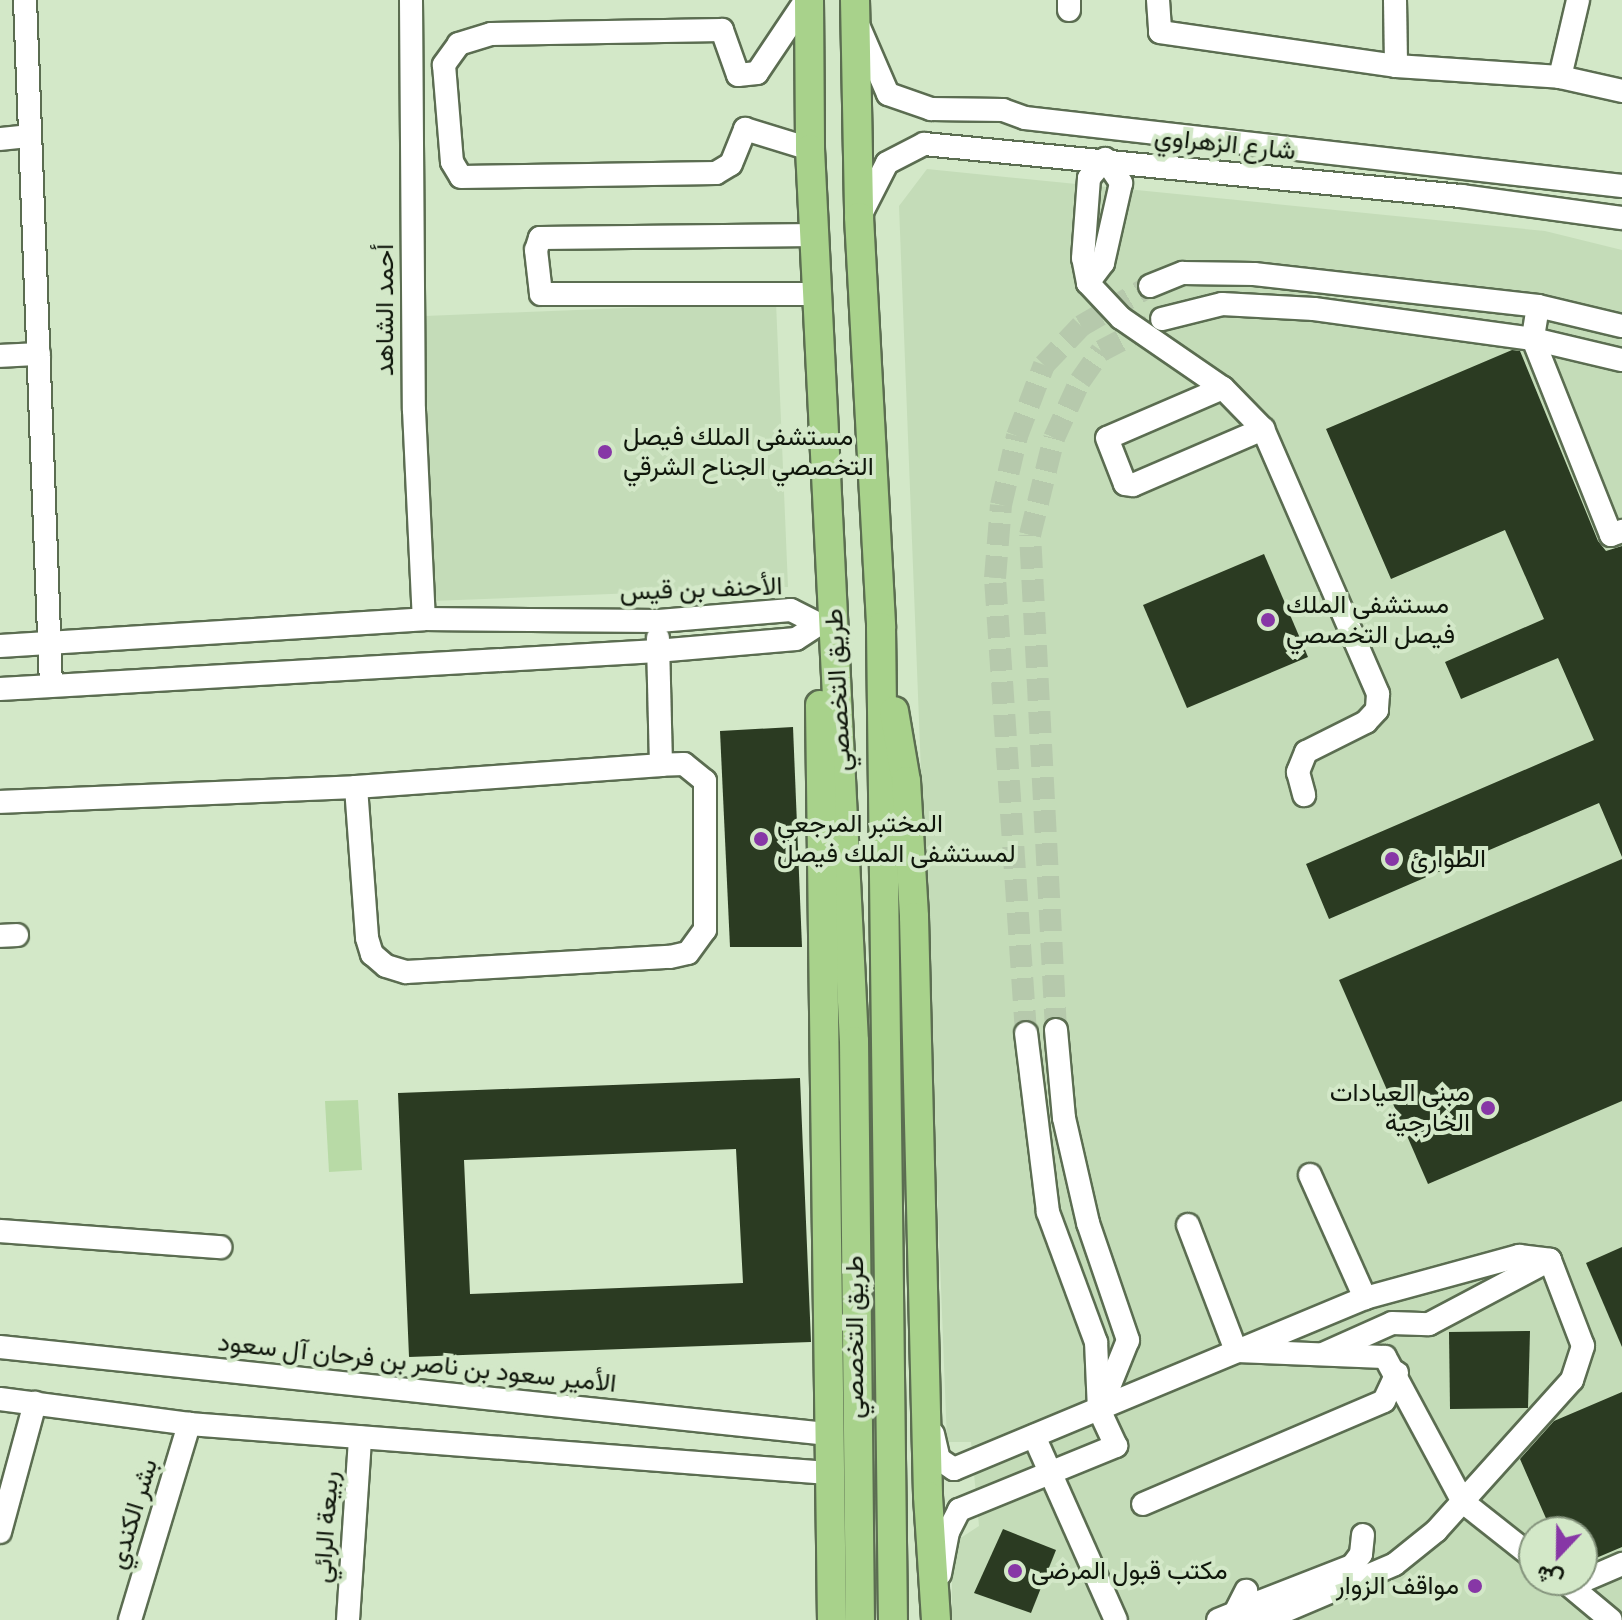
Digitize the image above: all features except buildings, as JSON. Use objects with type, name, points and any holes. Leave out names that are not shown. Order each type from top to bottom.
[{"type":"main road","name":"طريق التخصصي","points":[[807,0],[810,149],[854,1041],[860,1620]]},
{"type":"main road","name":"طريق التخصصي","points":[[856,9],[859,217],[881,627],[893,1620]]},
{"type":"main road","points":[[826,495],[819,624],[832,1620]]},
{"type":"main road","points":[[881,627],[906,781],[926,1410],[936,1609]]},
{"type":"street","points":[[25,0],[52,642],[51,686]]},
{"type":"street","name":"أحمد الشاهد","points":[[411,0],[414,410],[424,619]]},
{"type":"street","points":[[807,0],[757,73],[738,75],[722,30],[491,34],[459,44],[444,65],[452,162],[461,177],[716,173],[731,164],[745,129],[810,149]]},
{"type":"street","points":[[1158,0],[1160,32],[1396,66],[1560,77],[1622,91]]},
{"type":"street","points":[[1395,0],[1396,66]]},
{"type":"street","points":[[1560,77],[1578,0]]},
{"type":"street","points":[[856,9],[888,94],[931,109],[1003,110],[1025,118],[1622,186]]},
{"type":"street","points":[[1022,151],[1025,118]]},
{"type":"street","points":[[0,137],[29,136]]},
{"type":"street","name":"شارع الزهراوي","points":[[859,217],[887,163],[902,152],[924,144],[1105,159],[1621,214]]},
{"type":"street","points":[[1105,159],[1089,178],[1083,258],[1088,283],[1121,318],[1223,388],[1263,429],[1378,694],[1377,710],[1366,722],[1306,752],[1298,772],[1304,795]]},
{"type":"street","points":[[816,235],[540,238],[536,250],[541,294],[817,294]]},
{"type":"street","points":[[1150,286],[1183,273],[1254,274],[1538,306],[1622,326]]},
{"type":"street","points":[[1162,319],[1222,304],[1314,309],[1533,339],[1622,360]]},
{"type":"street","points":[[1538,306],[1533,339],[1611,535],[1622,531]]},
{"type":"street","points":[[0,356],[39,354]]},
{"type":"street","points":[[1223,388],[1107,438],[1125,484],[1133,485],[1263,429]]},
{"type":"street","name":"الأحنف بن قيس","points":[[0,646],[424,619],[659,621],[791,610],[819,624]]},
{"type":"street","points":[[659,621],[657,651],[661,765]]},
{"type":"street","name":"الأحنف بن قيس","points":[[0,689],[657,651],[796,639],[819,624]]},
{"type":"street","points":[[0,802],[356,787],[684,764],[705,781],[705,930],[688,953],[670,957],[406,972],[386,966],[372,954],[367,938],[356,787]]},
{"type":"street","points":[[1056,1030],[1064,1118],[1085,1211],[1128,1340],[1099,1410]]},
{"type":"street","points":[[936,1609],[948,1532],[959,1510],[1116,1446],[1099,1410],[1096,1342],[1048,1212],[1026,1033]]},
{"type":"street","points":[[1310,1175],[1365,1298]]},
{"type":"street","points":[[1188,1225],[1236,1351]]},
{"type":"street","points":[[0,1231],[220,1247]]},
{"type":"street","points":[[926,1410],[939,1459],[954,1469],[1365,1298],[1519,1256],[1550,1260]]},
{"type":"street","points":[[1320,1355],[1392,1323],[1429,1324],[1550,1260]]},
{"type":"street","points":[[1264,1620],[1395,1564],[1463,1502],[1572,1380],[1583,1346],[1550,1260]]},
{"type":"street","name":"الأمير سعود بن ناصر بن فرحان آل سعود","points":[[0,1347],[828,1434]]},
{"type":"street","points":[[1236,1351],[1385,1357],[1397,1373],[1463,1502],[1518,1545]]},
{"type":"street","points":[[1143,1504],[1384,1401],[1397,1373]]},
{"type":"street","points":[[0,1399],[189,1424],[828,1473]]},
{"type":"street","points":[[0,1532],[35,1403]]},
{"type":"street","name":"بشر الكندي","points":[[130,1620],[189,1424]]},
{"type":"street","points":[[1034,1436],[1110,1618]]},
{"type":"street","name":"ربيعة الرائي","points":[[348,1620],[360,1437]]},
{"type":"street","points":[[1245,1620],[1262,1601],[1352,1566],[1361,1554],[1363,1535]]},
{"type":"street","points":[[1598,1572],[1622,1564]]},
{"type":"street","points":[[1218,1620],[1235,1613],[1246,1591]]},
{"type":"street","points":[[1582,1596],[1611,1620]]},
{"type":"shaded area","name":"مستشفى الملك فيصل التخصصي","points":[[927,169],[1545,231],[1622,250],[1622,1620],[952,1620],[952,1553],[959,1539],[979,1526],[971,1442],[947,1442],[899,206]]},
{"type":"shaded area","name":"مستشفى الملك فيصل التخصصي الجناح الشرقي","points":[[776,302],[788,587],[432,601],[425,316]]},
{"type":"shaded area","points":[[358,1100],[362,1170],[329,1172],[325,1101]]},
{"type":"tunnel","points":[[1026,1033],[995,578],[1001,505],[1017,436],[1044,365],[1081,326],[1150,286]]},
{"type":"tunnel","points":[[1056,1030],[1030,535],[1054,438],[1080,381],[1101,351],[1162,319]]},
{"type":"place","name":"مستشفى الملك فيصل التخصصي الجناح الشرقي","points":[[605,452]]},
{"type":"place","name":"مستشفى الملك فيصل التخصصي","points":[[1268,620]]},
{"type":"place","name":"المختبر المرجعي لمستشفى الملك فيصل","points":[[761,839]]},
{"type":"place","name":"الطوارئ","points":[[1392,859]]},
{"type":"place","name":"مبنى العيادات الخارجية","points":[[1488,1108]]},
{"type":"place","name":"مكتب قبول المرضى","points":[[1015,1571]]},
{"type":"place","name":"مواقف الزوار","points":[[1475,1586]]}]
